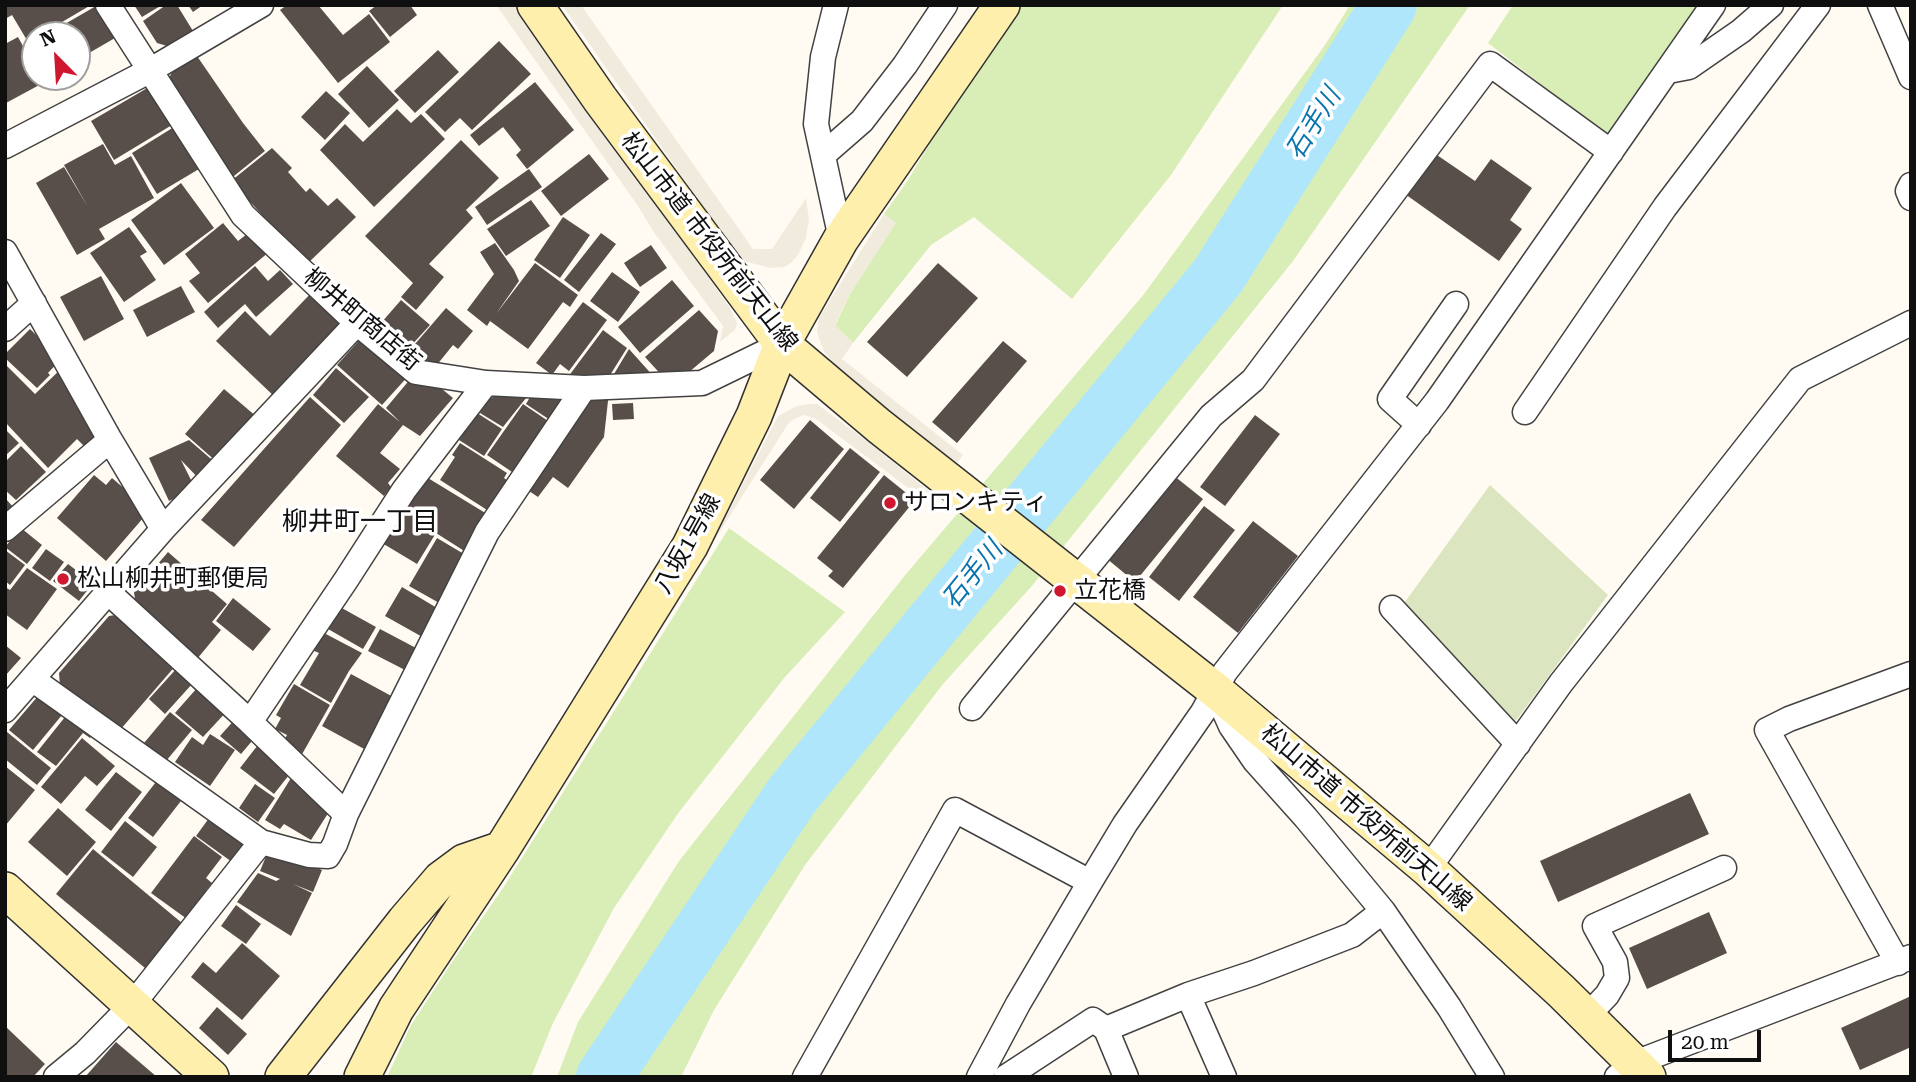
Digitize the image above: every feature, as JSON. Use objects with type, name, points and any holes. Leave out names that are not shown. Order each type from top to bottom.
[{"type":"street","name":"柳井町商店街","points":[[108,5],[243,215],[357,323],[416,372],[486,383],[584,388],[702,383],[782,344]]},
{"type":"street","points":[[5,146],[149,71],[261,5]]},
{"type":"street","name":"松山市道 市役所前天山線","points":[[535,5],[600,99],[782,344],[879,426],[1215,690],[1429,869],[1587,1016],[1633,1072]]},
{"type":"street","points":[[836,5],[823,57],[816,124],[841,239]]},
{"type":"street","points":[[823,155],[862,121],[905,65],[944,5]]},
{"type":"street","name":"八坂1号線","points":[[362,1077],[397,1009],[502,849],[690,546],[754,416],[782,344],[841,239],[1002,5]]},
{"type":"street","points":[[979,1077],[1018,1004],[1125,824],[1203,712],[1225,672],[1437,401],[1713,5]]},
{"type":"street","points":[[1668,71],[1689,67],[1741,31],[1771,5]]},
{"type":"street","points":[[1525,412],[1665,207],[1818,5]]},
{"type":"street","points":[[1880,5],[1911,77]]},
{"type":"street","points":[[972,708],[1073,577],[1211,415],[1253,380],[1490,64],[1611,152]]},
{"type":"street","points":[[1911,185],[1908,191],[1911,198]]},
{"type":"street","points":[[5,252],[163,529]]},
{"type":"street","points":[[5,329],[34,303]]},
{"type":"street","points":[[1419,425],[1390,399],[1457,304]]},
{"type":"street","points":[[5,710],[163,529],[357,323]]},
{"type":"street","points":[[1429,869],[1561,682],[1800,379],[1911,323]]},
{"type":"street","points":[[250,722],[404,490],[486,383]]},
{"type":"street","points":[[32,679],[261,842],[309,855],[328,856],[346,814],[486,533],[584,388]]},
{"type":"street","points":[[5,529],[110,440]]},
{"type":"street","points":[[108,592],[346,814]]},
{"type":"street","points":[[1392,608],[1518,744]]},
{"type":"street","points":[[1633,1072],[1905,960],[1767,730],[1789,719],[1911,674]]},
{"type":"street","points":[[1215,690],[1231,726],[1255,761],[1383,911],[1449,1007],[1492,1077]]},
{"type":"street","points":[[805,1077],[955,810],[1090,882]]},
{"type":"street","points":[[56,1077],[85,1053],[133,1004],[261,842]]},
{"type":"street","points":[[284,1077],[405,921],[441,879],[464,862],[502,849]]},
{"type":"street","points":[[1587,1016],[1607,995],[1617,978],[1615,962],[1595,926],[1724,868]]},
{"type":"street","points":[[5,890],[211,1077]]},
{"type":"street","points":[[1106,1028],[1352,935],[1383,911]]},
{"type":"street","points":[[1188,995],[1224,1077]]},
{"type":"street","points":[[1006,1077],[1093,1020],[1106,1028],[1126,1077]]},
{"type":"green space","points":[[1014,5],[1283,5],[1171,175],[1072,299],[974,217],[931,245],[853,343],[835,326],[850,294],[895,223],[884,214],[908,180]]},
{"type":"green space","points":[[1350,5],[1470,5],[1293,261],[1031,587],[943,684],[805,865],[714,1010],[681,1077],[557,1077],[578,1022],[679,861],[906,574],[1144,294],[1325,45]]},
{"type":"green space","points":[[1513,5],[1701,5],[1609,137],[1488,43]]},
{"type":"green space","points":[[1490,485],[1608,595],[1512,726],[1402,606]]},
{"type":"green space","points":[[729,528],[845,612],[785,677],[679,812],[614,908],[553,1023],[531,1077],[387,1077],[411,1025],[503,888]]},
{"type":"shaded area","points":[[496,5],[516,5],[730,308],[737,323],[735,330],[720,342],[723,326],[653,231]]},
{"type":"shaded area","points":[[562,5],[581,5],[753,249],[772,249],[806,198],[809,219],[806,238],[791,263],[784,267],[770,268],[744,261]]},
{"type":"shaded area","points":[[884,214],[896,223],[850,294],[835,325],[853,343],[842,359],[963,455],[957,463],[930,445],[835,366],[819,339],[819,318]]},
{"type":"shaded area","points":[[817,404],[932,494],[927,501],[816,419],[804,415],[788,424],[712,544],[778,416],[797,406]]},
{"type":"building","points":[[5,5],[91,5],[64,21],[21,21],[21,30],[12,15],[5,19]]},
{"type":"building","points":[[134,5],[162,5],[142,17]]},
{"type":"building","points":[[166,5],[177,5],[193,31],[167,46],[157,43],[143,21]]},
{"type":"building","points":[[188,5],[203,5],[193,12]]},
{"type":"building","points":[[287,5],[318,5],[343,35],[369,14],[390,42],[338,83],[280,10]]},
{"type":"building","points":[[377,5],[410,5],[417,15],[390,37],[369,11]]},
{"type":"building","points":[[96,6],[115,38],[91,52],[91,21],[70,21]]},
{"type":"building","points":[[18,37],[21,42],[21,91],[28,91],[6,103],[5,44]]},
{"type":"building","points":[[499,41],[531,74],[472,130],[460,118],[445,132],[425,112]]},
{"type":"building","points":[[438,50],[459,72],[415,113],[394,91]]},
{"type":"building","points":[[197,56],[265,151],[229,180],[165,86],[172,72]]},
{"type":"building","points":[[367,66],[399,100],[369,128],[338,94]]},
{"type":"building","points":[[535,82],[574,130],[527,169],[516,155],[521,150],[503,127],[479,146],[470,135]]},
{"type":"building","points":[[149,87],[172,125],[114,160],[91,121]]},
{"type":"building","points":[[326,91],[350,113],[325,140],[301,117]]},
{"type":"building","points":[[397,109],[411,123],[421,114],[445,139],[374,207],[320,150],[345,124],[363,142]]},
{"type":"building","points":[[174,127],[199,169],[157,194],[132,153]]},
{"type":"building","points":[[461,140],[499,178],[466,210],[473,218],[429,264],[444,277],[416,310],[401,297],[413,283],[365,236]]},
{"type":"building","points":[[103,144],[115,165],[131,156],[154,198],[99,229],[105,239],[77,255],[36,183],[64,167],[88,207],[64,165]]},
{"type":"building","points":[[272,148],[292,168],[288,172],[306,192],[310,188],[328,206],[337,198],[356,217],[307,264],[231,181]]},
{"type":"building","points":[[1434,153],[1475,181],[1491,159],[1532,188],[1510,220],[1522,229],[1499,261],[1405,194]]},
{"type":"building","points":[[589,154],[609,179],[561,216],[541,191]]},
{"type":"building","points":[[529,169],[542,187],[487,225],[475,207]]},
{"type":"building","points":[[181,183],[214,228],[164,265],[131,220]]},
{"type":"building","points":[[531,200],[550,226],[506,256],[487,229]]},
{"type":"building","points":[[563,217],[590,235],[560,278],[534,260]]},
{"type":"building","points":[[223,223],[238,241],[251,231],[269,252],[208,303],[189,281],[200,273],[185,254]]},
{"type":"building","points":[[129,227],[147,252],[140,256],[156,280],[124,302],[90,253]]},
{"type":"building","points":[[601,233],[616,244],[579,292],[564,280]]},
{"type":"building","points":[[495,243],[519,281],[496,314],[535,263],[578,295],[570,307],[563,302],[528,349],[490,321],[487,326],[467,310],[494,274],[480,252]]},
{"type":"building","points":[[651,245],[667,268],[640,287],[624,263]]},
{"type":"building","points":[[938,263],[978,298],[907,377],[867,342]]},
{"type":"building","points":[[255,266],[268,281],[280,270],[293,284],[256,317],[245,304],[218,328],[204,312]]},
{"type":"building","points":[[612,272],[640,292],[618,322],[590,301]]},
{"type":"building","points":[[101,276],[124,319],[84,341],[60,297]]},
{"type":"building","points":[[672,280],[694,306],[640,353],[618,327]]},
{"type":"building","points":[[181,286],[195,312],[147,337],[133,310]]},
{"type":"building","points":[[314,290],[345,319],[277,399],[216,341],[245,311],[270,336]]},
{"type":"building","points":[[401,300],[430,325],[409,348],[381,323]]},
{"type":"building","points":[[583,302],[607,320],[569,371],[560,364],[552,375],[536,363]]},
{"type":"building","points":[[446,308],[473,331],[458,349],[453,345],[436,366],[429,368],[409,351]]},
{"type":"building","points":[[699,310],[718,331],[714,351],[682,378],[665,379],[645,357]]},
{"type":"building","points":[[30,329],[61,359],[37,388],[5,358],[5,354]]},
{"type":"building","points":[[603,330],[627,348],[607,380],[568,377]]},
{"type":"building","points":[[363,336],[411,373],[382,405],[337,365]]},
{"type":"building","points":[[1003,341],[1027,361],[957,443],[932,422]]},
{"type":"building","points":[[629,349],[655,378],[611,379]]},
{"type":"building","points":[[5,364],[35,394],[64,366],[81,399],[75,405],[98,425],[96,436],[85,447],[77,439],[48,468],[5,422]]},
{"type":"building","points":[[336,368],[369,397],[344,423],[313,395]]},
{"type":"building","points":[[412,377],[426,387],[431,380],[453,398],[420,436],[403,425],[380,453],[400,469],[388,483],[391,487],[384,496],[336,456],[378,404],[400,422],[386,408]]},
{"type":"building","points":[[224,389],[257,417],[218,463],[185,434]]},
{"type":"building","points":[[534,390],[570,397],[553,422],[526,404]]},
{"type":"building","points":[[511,392],[530,393],[503,427],[480,413],[490,398]]},
{"type":"building","points":[[609,392],[604,437],[568,488],[553,477],[538,497],[526,489],[590,394]]},
{"type":"building","points":[[310,397],[341,425],[234,547],[201,520]]},
{"type":"building","points":[[633,403],[634,419],[613,420],[612,404]]},
{"type":"building","points":[[523,404],[554,425],[518,476],[487,455]]},
{"type":"building","points":[[477,413],[502,429],[484,456],[459,440]]},
{"type":"building","points":[[1255,415],[1280,434],[1225,506],[1200,487]]},
{"type":"building","points":[[810,420],[844,449],[794,509],[760,480]]},
{"type":"building","points":[[5,429],[19,443],[5,456]]},
{"type":"building","points":[[189,440],[218,465],[202,482],[181,460],[195,488],[169,501],[149,458]]},
{"type":"building","points":[[460,443],[507,473],[504,478],[514,485],[495,515],[440,480],[455,457],[452,455]]},
{"type":"building","points":[[21,446],[46,472],[16,500],[5,490],[5,462]]},
{"type":"building","points":[[850,448],[880,472],[840,522],[810,498]]},
{"type":"building","points":[[94,475],[106,485],[112,478],[141,503],[136,510],[144,517],[106,561],[57,518]]},
{"type":"building","points":[[423,475],[487,514],[469,554],[436,533],[417,564],[382,543]]},
{"type":"building","points":[[884,475],[915,500],[843,588],[828,576],[833,571],[817,558]]},
{"type":"building","points":[[1173,475],[1203,499],[1135,582],[1106,558]]},
{"type":"building","points":[[5,498],[15,509],[5,517]]},
{"type":"building","points":[[1204,506],[1235,530],[1179,601],[1149,577]]},
{"type":"building","points":[[1253,521],[1298,556],[1238,633],[1193,597]]},
{"type":"building","points":[[21,528],[42,545],[27,564],[5,547]]},
{"type":"building","points":[[437,538],[469,557],[441,604],[409,586]]},
{"type":"building","points":[[46,549],[64,562],[50,581],[32,568]]},
{"type":"building","points":[[5,550],[25,565],[10,585],[5,581]]},
{"type":"building","points":[[168,552],[192,573],[187,578],[192,583],[197,578],[227,604],[212,622],[221,630],[197,659],[136,606],[134,592]]},
{"type":"building","name":"松山柳井町郵便局","points":[[68,564],[93,583],[79,601],[53,581]]},
{"type":"building","points":[[27,568],[57,589],[27,630],[5,614],[5,587],[10,590]]},
{"type":"building","points":[[402,587],[442,611],[426,639],[385,616]]},
{"type":"building","points":[[233,598],[271,629],[253,651],[216,621]]},
{"type":"building","points":[[340,607],[376,627],[363,649],[328,629]]},
{"type":"building","points":[[122,614],[177,664],[120,730],[60,687],[59,673],[109,616]]},
{"type":"building","points":[[380,629],[416,648],[405,670],[368,651]]},
{"type":"building","points":[[324,633],[362,653],[331,703],[300,685],[319,653],[312,650]]},
{"type":"building","points":[[5,645],[21,658],[5,676]]},
{"type":"building","points":[[177,668],[193,683],[165,714],[149,699]]},
{"type":"building","points":[[351,674],[395,698],[366,750],[322,726]]},
{"type":"building","points":[[294,684],[330,705],[301,756],[281,745],[287,735],[275,729],[281,718],[276,715]]},
{"type":"building","points":[[197,688],[229,709],[203,737],[175,713]]},
{"type":"building","points":[[38,696],[67,709],[33,750],[9,730]]},
{"type":"building","points":[[69,712],[95,732],[90,738],[83,733],[56,766],[37,752]]},
{"type":"building","points":[[170,712],[192,730],[166,761],[144,743]]},
{"type":"building","points":[[237,717],[258,734],[241,754],[220,736]]},
{"type":"building","points":[[7,732],[51,768],[37,785],[5,759]]},
{"type":"building","points":[[210,734],[235,750],[210,786],[175,762],[192,737],[203,745]]},
{"type":"building","points":[[82,738],[115,766],[97,786],[85,776],[61,804],[41,787]]},
{"type":"building","points":[[261,741],[285,760],[279,768],[289,775],[274,794],[240,768]]},
{"type":"building","points":[[5,766],[35,790],[5,826]]},
{"type":"building","points":[[116,772],[142,792],[111,831],[85,810]]},
{"type":"building","points":[[159,778],[184,797],[153,837],[128,818]]},
{"type":"building","points":[[291,778],[334,804],[311,840],[284,824],[280,829],[265,820]]},
{"type":"building","points":[[255,784],[275,798],[258,822],[239,808]]},
{"type":"building","points":[[1690,793],[1709,834],[1558,902],[1540,861]]},
{"type":"building","points":[[58,808],[96,842],[67,876],[28,842]]},
{"type":"building","points":[[212,814],[248,840],[232,862],[196,836]]},
{"type":"building","points":[[125,821],[157,847],[133,877],[101,852]]},
{"type":"building","points":[[194,836],[222,857],[206,878],[212,883],[207,892],[187,919],[151,893]]},
{"type":"building","points":[[93,849],[182,923],[145,968],[56,894]]},
{"type":"building","points":[[269,849],[322,870],[313,892],[293,884],[312,893],[291,936],[237,902],[258,873],[276,881],[280,879],[260,871]]},
{"type":"building","points":[[236,905],[261,924],[246,944],[221,926]]},
{"type":"building","points":[[1709,912],[1727,953],[1647,989],[1629,948]]},
{"type":"building","points":[[242,943],[280,976],[242,1020],[191,977],[203,962],[216,973]]},
{"type":"building","points":[[1911,996],[1911,1047],[1860,1070],[1841,1028]]},
{"type":"building","points":[[217,1007],[247,1034],[228,1055],[199,1028]]},
{"type":"building","points":[[5,1026],[45,1064],[33,1077],[5,1077]]},
{"type":"building","points":[[116,1042],[157,1077],[85,1077]]},
{"type":"waterway","name":"石手川","points":[[604,1077],[793,794],[1218,276],[1389,5]]},
{"type":"place","name":"サロンキティ","points":[[890,503]]},
{"type":"place","name":"松山柳井町郵便局","points":[[63,579]]},
{"type":"place","name":"立花橋","points":[[1060,591]]},
{"type":"district","name":"柳井町一丁目","points":[[360,522]]}]
